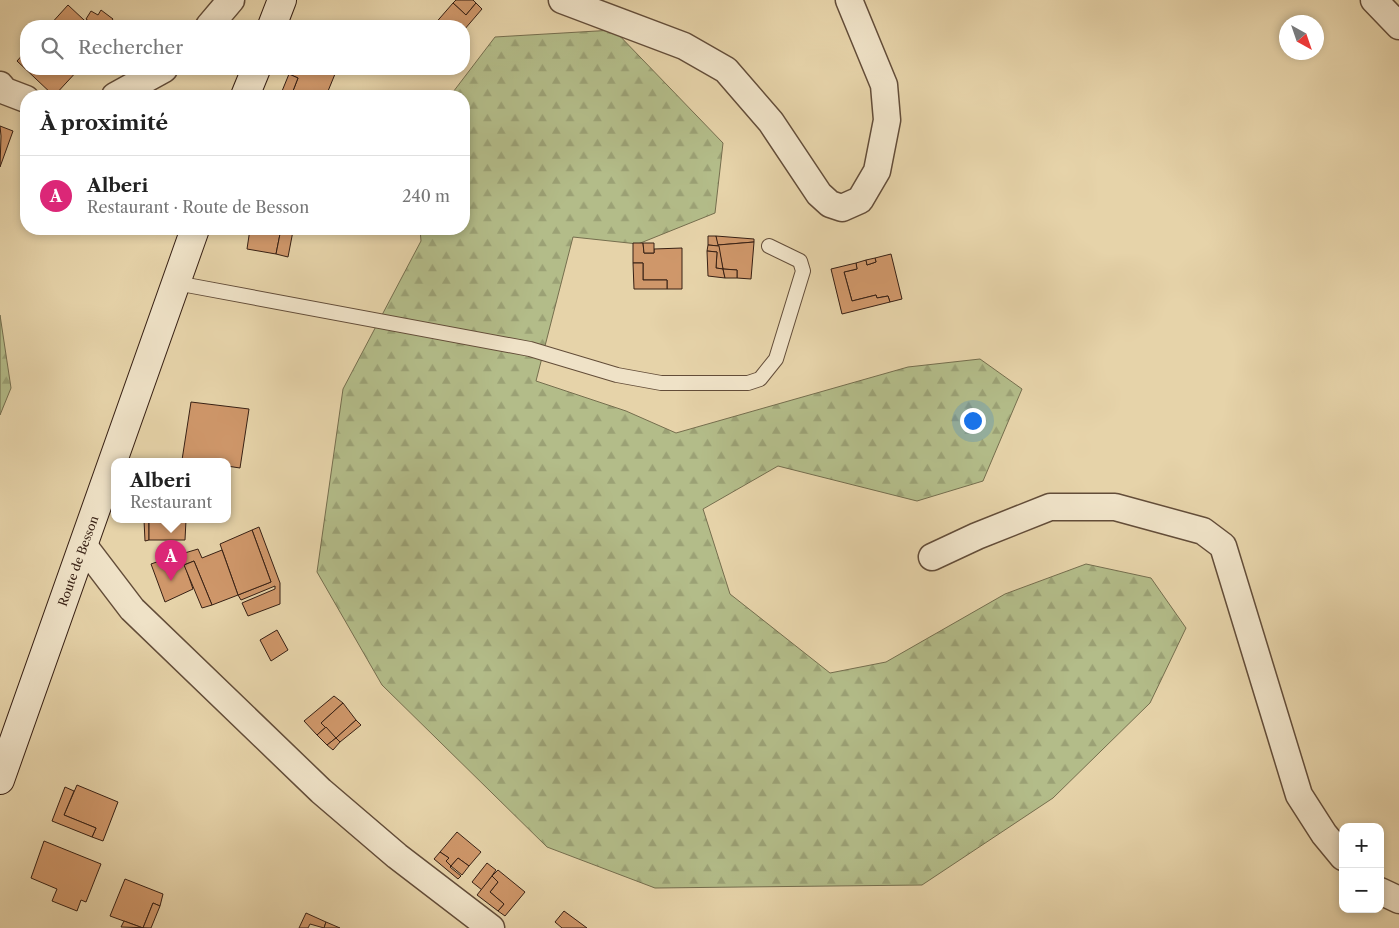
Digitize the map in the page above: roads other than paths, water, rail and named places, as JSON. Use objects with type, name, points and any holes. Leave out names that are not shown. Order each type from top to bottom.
[{"type":"main road","points":[[274,20],[282,0]]},
{"type":"main road","points":[[247,90],[254,75]]},
{"type":"main road","name":"Route de Besson","points":[[115,458],[193,235]]},
{"type":"main road","name":"Route de Besson","points":[[0,780],[111,469]]},
{"type":"street","points":[[214,20],[231,0]]},
{"type":"street","points":[[562,0],[684,46],[726,70],[771,122],[819,194],[830,204],[842,208],[860,200],[877,171],[887,120],[884,85],[849,0]]},
{"type":"street","points":[[1374,0],[1399,26]]},
{"type":"street","points":[[126,90],[153,75]]},
{"type":"street","points":[[0,84],[5,91],[20,97]]},
{"type":"street","points":[[932,558],[977,536],[1050,507],[1115,507],[1203,531],[1223,546],[1299,795],[1324,834],[1339,852]]},
{"type":"street","points":[[84,546],[132,609],[320,791],[397,856],[491,928]]},
{"type":"street","points":[[1384,893],[1399,900]]},
{"type":"lane","points":[[176,283],[530,350],[618,375],[652,381],[748,383],[760,379],[776,359],[802,270],[800,261],[769,246]]},
{"type":"place","name":"Alberi","points":[[171,581]]}]
